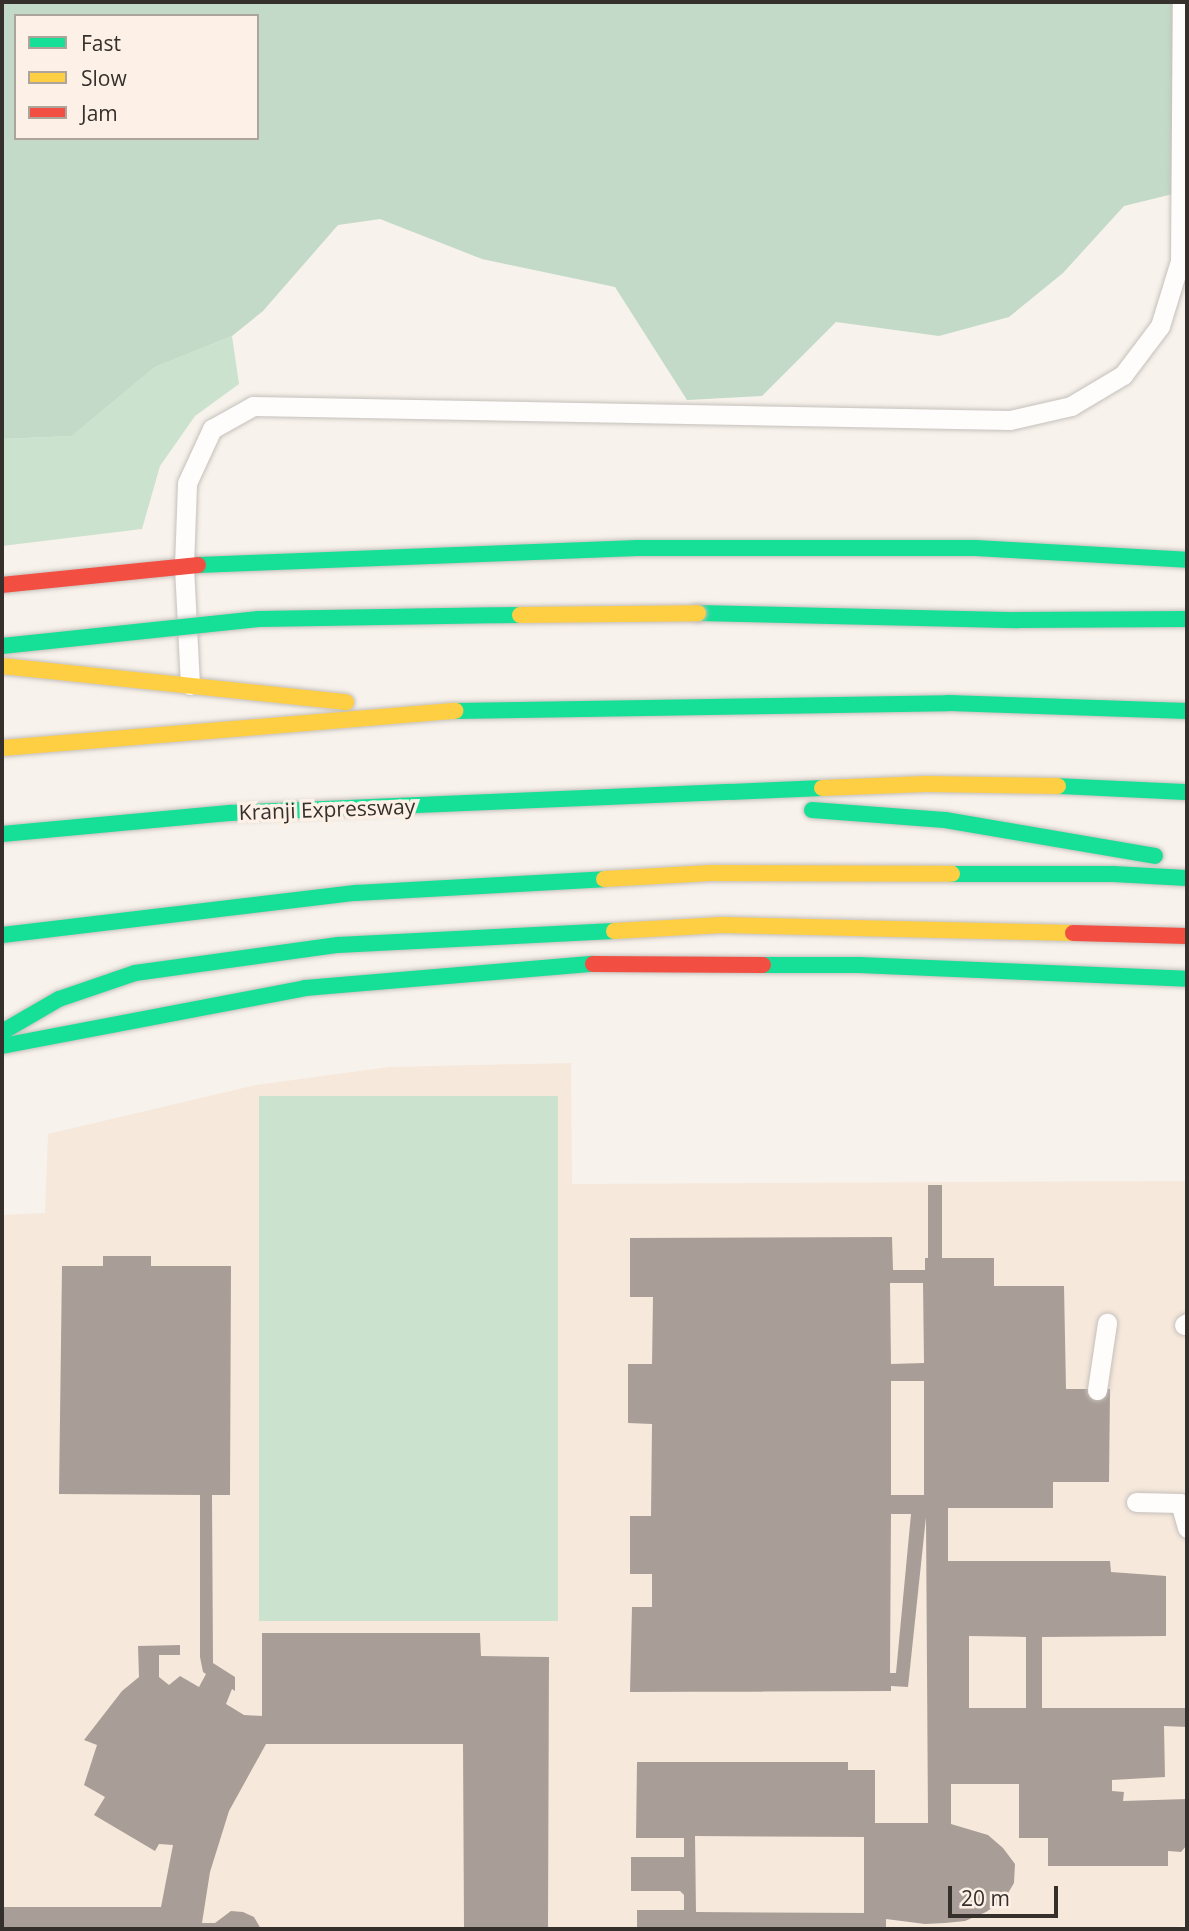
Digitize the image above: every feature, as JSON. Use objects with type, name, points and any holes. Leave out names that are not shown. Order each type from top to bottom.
[{"type":"highway","points":[[2,585],[184,566],[638,548],[975,548],[1187,560]]},
{"type":"highway","points":[[2,646],[259,619],[698,613],[1018,620],[1187,619]]},
{"type":"highway","points":[[1018,620],[1135,635]]},
{"type":"highway","points":[[2,666],[432,711]]},
{"type":"highway","points":[[2,748],[432,711],[948,703],[1187,711]]},
{"type":"highway","points":[[653,797],[926,783],[1099,786],[1187,792]]},
{"type":"highway","points":[[653,797],[945,820],[1174,859]]},
{"type":"highway","name":"Kranji Expressway","points":[[2,834],[229,813],[653,797]]},
{"type":"highway","points":[[2,935],[356,893],[711,873],[1113,874],[1187,878]]},
{"type":"highway","points":[[2,1032],[59,999],[135,973],[338,945],[722,925],[1187,936]]},
{"type":"highway","points":[[2,1046],[306,988],[576,964],[859,965],[1187,979]]},
{"type":"lane","points":[[190,685],[184,566],[187,483],[212,429],[253,407],[1010,420],[1071,407],[1123,375],[1160,326],[1180,261],[1182,2]]},
{"type":"lane","points":[[1097,1390],[1107,1324]]},
{"type":"lane","points":[[1136,1502],[1180,1503],[1187,1528]]},
{"type":"shaded area","points":[[571,1063],[572,1184],[1187,1181],[1187,1925],[1170,1929],[2,1929],[2,1215],[45,1213],[48,1134],[256,1085],[389,1067]]},
{"type":"green space","points":[[2,2],[1187,2],[1181,192],[1124,206],[1063,273],[1009,317],[939,336],[836,322],[762,396],[687,400],[615,287],[482,259],[380,219],[338,225],[263,311],[232,336],[155,367],[72,436],[2,439]]},
{"type":"green space","points":[[232,336],[239,384],[195,416],[160,466],[142,529],[2,546],[2,439],[72,436],[155,367]]},
{"type":"green space","points":[[259,1096],[558,1096],[558,1621],[259,1621]]},
{"type":"building","points":[[928,1185],[942,1185],[942,1258],[994,1258],[994,1286],[1064,1286],[1066,1389],[1110,1389],[1109,1482],[1053,1482],[1053,1508],[948,1508],[948,1561],[1110,1561],[1111,1572],[1166,1576],[1166,1636],[1042,1637],[1042,1708],[1187,1708],[1187,1727],[1164,1726],[1165,1777],[1112,1780],[1112,1791],[1124,1792],[1123,1801],[1187,1799],[1187,1845],[1181,1852],[1168,1851],[1168,1866],[1048,1866],[1048,1838],[1019,1838],[1019,1784],[951,1784],[951,1824],[988,1835],[1003,1848],[1015,1864],[1014,1883],[1004,1900],[986,1912],[965,1921],[945,1923],[925,1924],[886,1919],[886,1929],[637,1929],[637,1910],[684,1910],[684,1895],[680,1891],[631,1891],[631,1857],[684,1857],[684,1838],[636,1838],[637,1762],[848,1762],[848,1770],[875,1770],[875,1823],[928,1823],[926,1517],[908,1687],[891,1686],[891,1691],[630,1692],[632,1607],[652,1607],[652,1574],[630,1574],[630,1516],[651,1516],[652,1424],[628,1423],[628,1364],[652,1364],[653,1297],[630,1297],[630,1238],[892,1237],[893,1270],[925,1270],[925,1258],[928,1258]],"holes":[[[890,1283],[923,1283],[924,1363],[891,1364]],[[891,1381],[924,1381],[924,1495],[891,1495]],[[891,1514],[911,1514],[896,1673],[890,1673]],[[969,1636],[1026,1637],[1026,1708],[969,1708]],[[695,1836],[864,1837],[864,1913],[696,1912]]]},
{"type":"building","points":[[103,1256],[151,1256],[151,1266],[231,1266],[230,1495],[212,1495],[213,1663],[235,1677],[235,1691],[232,1689],[226,1704],[244,1715],[262,1716],[262,1633],[480,1633],[481,1656],[549,1657],[548,1929],[464,1929],[463,1744],[266,1744],[229,1811],[210,1872],[202,1923],[215,1923],[231,1911],[243,1912],[254,1917],[261,1929],[2,1929],[2,1907],[161,1907],[173,1845],[159,1844],[155,1851],[94,1815],[105,1797],[84,1785],[97,1745],[84,1740],[122,1691],[139,1677],[138,1646],[180,1645],[180,1655],[159,1655],[159,1677],[169,1685],[180,1676],[199,1687],[206,1674],[203,1672],[200,1657],[200,1495],[59,1494],[62,1266],[103,1266]]},
{"type":"traffic: fast","points":[[198,565],[638,548],[975,548],[1187,560]]},
{"type":"traffic: fast","points":[[698,613],[1018,620],[1187,619]]},
{"type":"traffic: fast","points":[[2,646],[259,619],[520,615]]},
{"type":"traffic: fast","points":[[455,711],[948,703],[1187,711]]},
{"type":"traffic: fast","points":[[1058,786],[1187,792]]},
{"type":"traffic: fast","points":[[2,834],[229,813],[822,788]]},
{"type":"traffic: fast","points":[[812,810],[945,820],[1155,856]]},
{"type":"traffic: fast","points":[[952,874],[1113,874],[1187,878]]},
{"type":"traffic: fast","points":[[2,935],[356,893],[604,879]]},
{"type":"traffic: fast","points":[[2,1032],[59,999],[135,973],[338,945],[614,931]]},
{"type":"traffic: fast","points":[[2,1046],[305,988],[593,964]]},
{"type":"traffic: fast","points":[[763,965],[859,965],[1187,979]]},
{"type":"traffic: slow","points":[[520,615],[698,613]]},
{"type":"traffic: slow","points":[[2,666],[346,702]]},
{"type":"traffic: slow","points":[[2,748],[455,711]]},
{"type":"traffic: slow","points":[[822,788],[926,784],[1058,786]]},
{"type":"traffic: slow","points":[[604,879],[711,873],[952,874]]},
{"type":"traffic: slow","points":[[614,931],[722,925],[1073,933]]},
{"type":"traffic: jam","points":[[2,585],[198,565]]},
{"type":"traffic: jam","points":[[1073,933],[1187,936]]},
{"type":"traffic: jam","points":[[593,964],[763,965]]}]
